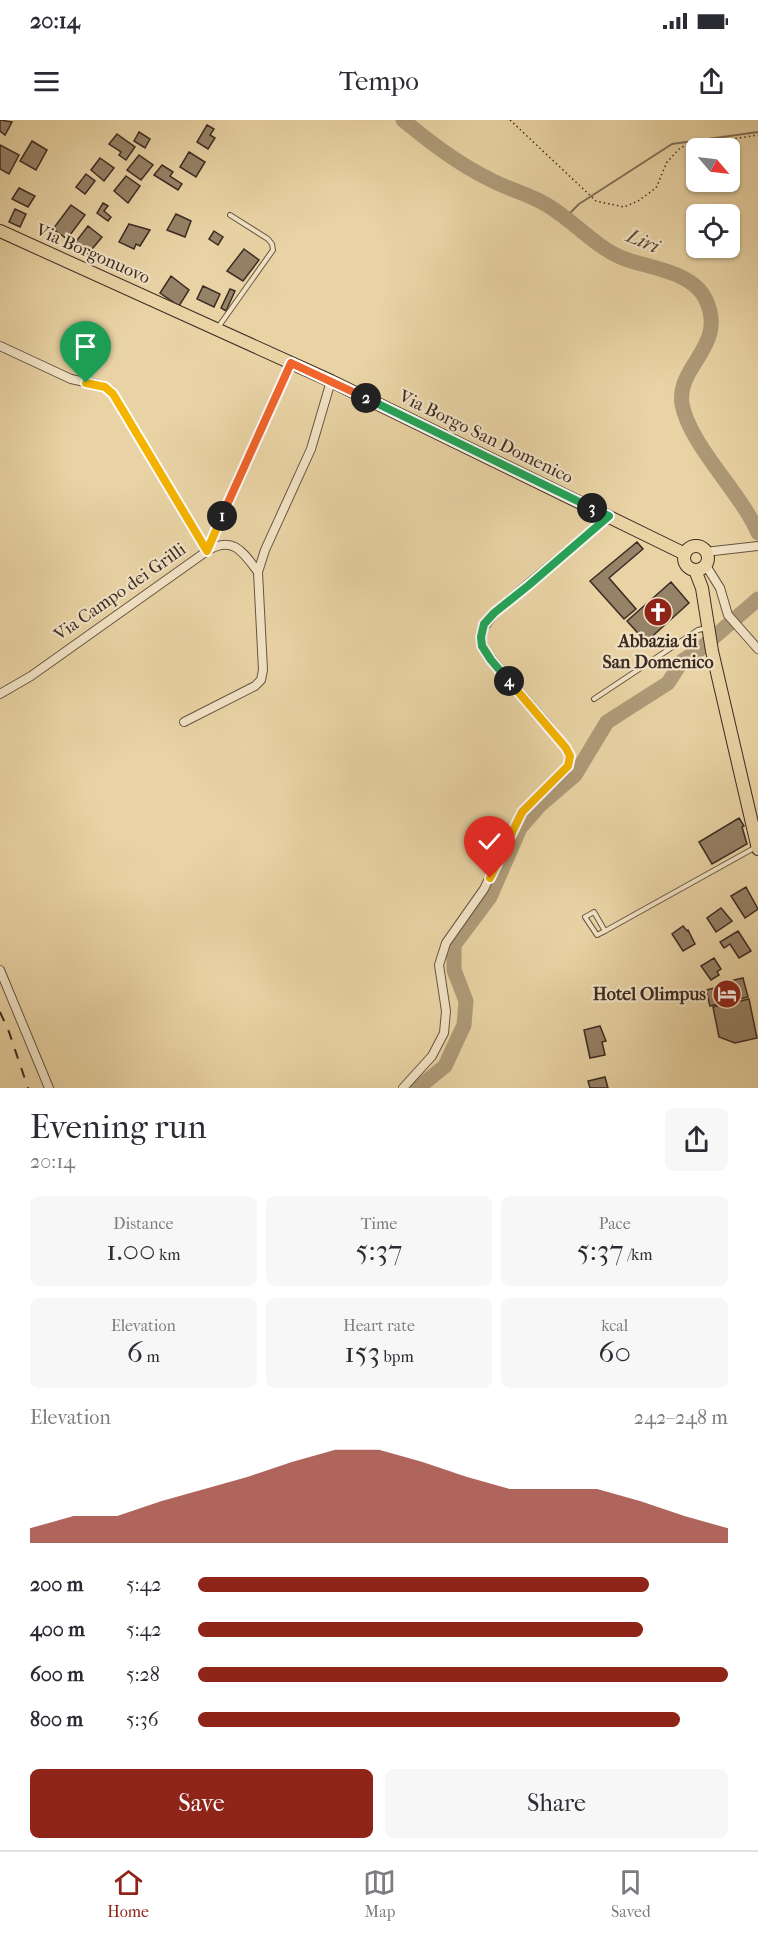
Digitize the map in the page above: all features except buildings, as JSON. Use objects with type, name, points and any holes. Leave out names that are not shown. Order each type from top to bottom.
[{"type":"main road","name":"Via Borgonuovo","points":[[0,231],[171,308]]},
{"type":"main road","name":"Via Borgo San Domenico","points":[[171,308],[332,381],[685,554]]},
{"type":"main road","points":[[702,562],[686,564],[685,554],[693,547],[700,547],[702,562],[702,588],[712,651],[758,848]]},
{"type":"street","points":[[0,345],[71,379],[99,385],[110,390],[207,551],[222,544],[237,547],[258,572]]},
{"type":"street","name":"Via Campo dei Grilli","points":[[0,694],[26,679],[207,551],[291,363]]},
{"type":"street","points":[[184,722],[255,687],[261,680],[263,670],[258,572],[267,545],[311,449],[332,381]]},
{"type":"street","points":[[403,1088],[432,1056],[444,1033],[446,1011],[439,965],[446,943],[482,892],[522,812],[566,770],[570,759],[568,750],[545,720],[488,656],[482,644],[482,630],[494,613],[609,516]]},
{"type":"street","points":[[758,546],[742,547],[702,562],[720,588],[728,615],[758,650]]},
{"type":"street","points":[[0,970],[49,1088]]},
{"type":"lane","points":[[217,329],[273,250],[268,239],[230,215]]},
{"type":"lane","points":[[594,699],[698,630],[709,632]]},
{"type":"lane","points":[[605,931],[594,912],[585,917],[597,935],[605,931],[758,848]]},
{"type":"path","points":[[510,120],[596,201],[624,207],[638,201],[656,188],[667,162],[681,147],[758,135]]},
{"type":"waterway","name":"Liri","points":[[403,120],[434,145],[466,166],[496,183],[547,205],[614,254],[670,272],[691,282],[699,289],[711,315],[711,329],[707,342],[686,378],[682,390],[682,404],[695,436],[758,533]]},
{"type":"waterway","points":[[566,217],[579,204],[672,144],[758,132]]},
{"type":"waterway","points":[[418,1088],[445,1066],[464,1025],[466,1001],[454,970],[454,945],[490,897],[520,828],[540,805],[575,775],[607,722],[668,683],[682,661],[699,650],[758,599]]},
{"type":"railway","points":[[0,1012],[28,1088]]},
{"type":"place","name":"Abbazia di San Domenico","points":[[658,612]]},
{"type":"place","name":"Hotel Olimpus","points":[[727,994]]},
{"type":"route","points":[[86,383],[105,387],[113,394],[207,551],[291,363],[609,516],[489,617],[482,630],[482,644],[494,665],[545,720],[570,756],[566,770],[518,818],[490,878]]}]
